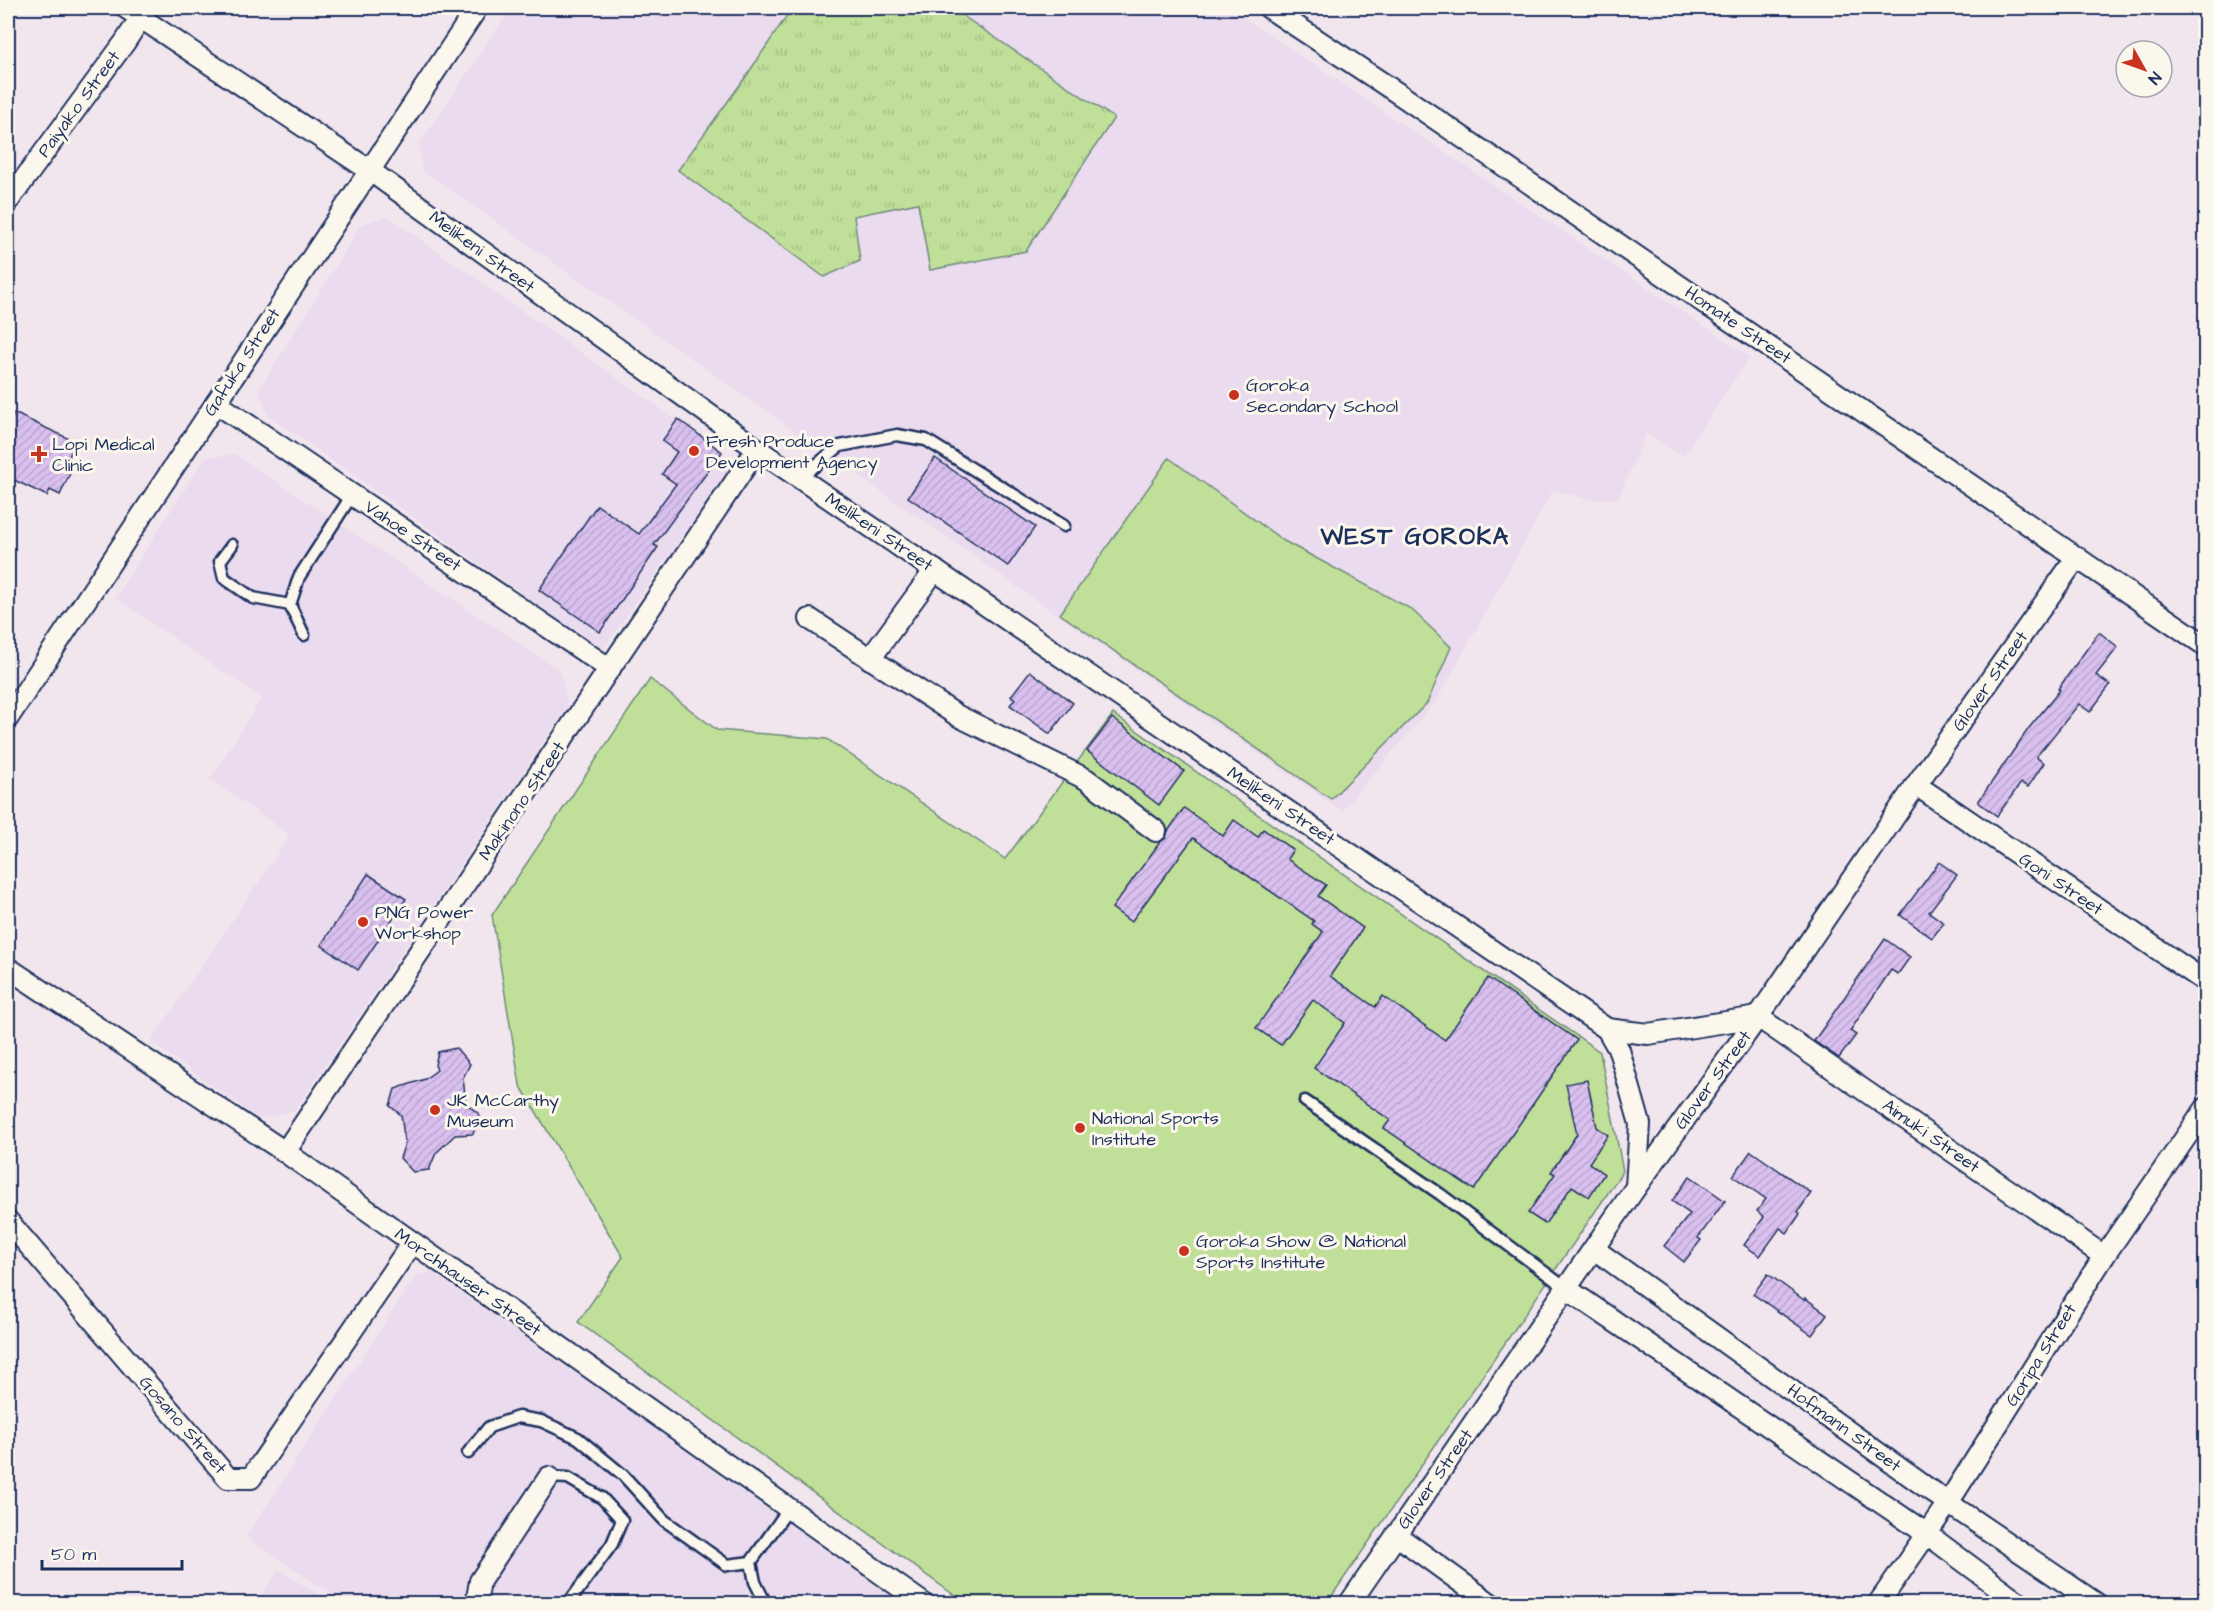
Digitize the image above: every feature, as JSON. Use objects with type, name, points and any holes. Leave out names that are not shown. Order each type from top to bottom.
[{"type":"street","name":"Gafuka Street","points":[[8,718],[477,8]]},
{"type":"street","name":"Homate Street","points":[[1269,8],[1405,98],[2205,646]]},
{"type":"street","name":"Melikeni Street","points":[[138,11],[369,170],[800,478],[1607,1029],[1619,1050],[1640,1124],[1636,1187]]},
{"type":"street","name":"Paiyako Street","points":[[9,200],[125,42],[138,11]]},
{"type":"street","name":"Vahoe Street","points":[[216,403],[610,669]]},
{"type":"street","name":"Makinono Street","points":[[285,1152],[757,448]]},
{"type":"street","name":"Glover Street","points":[[1349,1604],[1636,1187],[1758,1017],[1916,785],[2077,557]]},
{"type":"street","points":[[870,658],[935,570]]},
{"type":"street","points":[[810,619],[958,716],[1086,779],[1156,831]]},
{"type":"street","name":"Goni Street","points":[[1916,785],[2205,982]]},
{"type":"street","name":"Morchhauser Street","points":[[8,968],[285,1152],[924,1604]]},
{"type":"street","name":"Melikeni Street","points":[[1607,1029],[1647,1034],[1758,1017]]},
{"type":"street","name":"Aimuki Street","points":[[1758,1017],[2104,1256]]},
{"type":"street","name":"Goripa Street","points":[[1878,1604],[1948,1503],[2104,1256],[2205,1108]]},
{"type":"street","name":"Gosano Street","points":[[8,1221],[228,1479],[251,1478],[412,1243]]},
{"type":"street","name":"Hofmann Street","points":[[1594,1249],[1948,1503],[2097,1604]]},
{"type":"street","points":[[1567,1289],[1927,1534],[2021,1604]]},
{"type":"street","points":[[476,1604],[480,1581],[549,1477]]},
{"type":"street","points":[[1396,1535],[1491,1604]]},
{"type":"lane","points":[[800,478],[840,446],[897,435],[926,440],[1064,526]]},
{"type":"lane","points":[[304,635],[290,605],[299,577],[352,495]]},
{"type":"lane","points":[[232,545],[220,561],[224,578],[253,598],[290,605]]},
{"type":"lane","points":[[1305,1101],[1440,1194],[1567,1289]]},
{"type":"lane","points":[[468,1453],[489,1427],[518,1417],[541,1421],[578,1438],[623,1476],[663,1520],[727,1565],[751,1562]]},
{"type":"lane","points":[[549,1477],[568,1478],[602,1498],[622,1520],[612,1544],[568,1604]]},
{"type":"lane","points":[[766,1604],[755,1582],[751,1562],[789,1508]]},
{"type":"shaded area","name":"Goroka Secondary School","points":[[511,8],[1229,8],[1750,357],[1683,456],[1646,433],[1618,498],[1591,500],[1553,490],[1437,700],[1342,811],[422,170],[419,145]]},
{"type":"shaded area","points":[[387,216],[735,461],[602,650],[268,415],[259,390],[361,225]]},
{"type":"shaded area","points":[[235,454],[560,671],[568,706],[295,1110],[259,1119],[151,1042],[290,835],[210,779],[262,698],[115,598],[205,458]]},
{"type":"shaded area","points":[[432,1272],[900,1603],[346,1603],[246,1537],[416,1275]]},
{"type":"shaded area","points":[[279,1570],[332,1603],[255,1603]]},
{"type":"green space","points":[[792,8],[951,8],[1114,118],[1026,251],[930,270],[918,203],[854,216],[860,261],[824,277],[678,170]]},
{"type":"green space","points":[[1169,458],[1284,541],[1411,609],[1451,647],[1427,703],[1331,799],[1060,614]]},
{"type":"green space","name":"National Sports Institute","points":[[650,679],[717,730],[827,739],[1005,859],[1113,714],[1600,1052],[1623,1171],[1327,1603],[965,1603],[578,1322],[623,1257],[520,1085],[492,915]]},
{"type":"building","name":"Lopi Medical Clinic","points":[[14,413],[76,442],[65,465],[72,469],[60,495],[50,490],[47,496],[8,477],[8,426]]},
{"type":"building","points":[[678,419],[722,452],[654,545],[658,547],[600,632],[539,590],[597,505],[639,534],[676,484],[662,474],[677,452],[662,441]]},
{"type":"building","points":[[935,458],[1035,527],[1008,566],[908,497]]},
{"type":"building","points":[[2099,632],[2118,647],[2096,675],[2110,685],[2090,712],[2079,704],[2036,757],[2044,763],[2028,787],[2021,783],[1997,816],[1978,802],[2029,728],[2060,690],[2058,689]]},
{"type":"building","points":[[1030,671],[1073,703],[1050,734],[1010,705],[1015,699],[1011,696]]},
{"type":"building","points":[[1112,718],[1184,771],[1159,805],[1087,751]]},
{"type":"building","points":[[1184,808],[1223,836],[1234,820],[1258,837],[1263,829],[1293,850],[1287,859],[1326,885],[1318,896],[1363,928],[1330,976],[1375,1007],[1383,996],[1445,1040],[1488,978],[1577,1040],[1474,1190],[1384,1128],[1390,1120],[1314,1068],[1345,1023],[1313,1000],[1281,1045],[1256,1028],[1323,932],[1312,924],[1314,921],[1193,838],[1131,922],[1112,908],[1160,842],[1166,838],[1168,831]]},
{"type":"building","points":[[1939,862],[1957,875],[1929,912],[1944,923],[1932,938],[1900,915]]},
{"type":"building","name":"PNG Power Workshop","points":[[368,874],[406,899],[358,970],[321,945]]},
{"type":"building","points":[[1885,939],[1910,957],[1898,974],[1891,970],[1850,1031],[1856,1035],[1839,1058],[1814,1041]]},
{"type":"building","name":"JK McCarthy Museum","points":[[456,1048],[470,1064],[463,1078],[466,1103],[480,1115],[473,1134],[455,1135],[436,1153],[429,1170],[413,1172],[400,1158],[405,1143],[401,1115],[390,1106],[395,1089],[425,1079],[437,1070],[435,1065],[438,1052]]},
{"type":"building","points":[[1587,1080],[1597,1127],[1608,1135],[1589,1163],[1604,1174],[1589,1197],[1572,1186],[1545,1224],[1528,1213],[1555,1174],[1551,1172],[1577,1134],[1566,1084]]},
{"type":"building","points":[[1751,1151],[1811,1193],[1787,1233],[1780,1228],[1760,1256],[1744,1245],[1764,1217],[1757,1211],[1766,1199],[1733,1176]]},
{"type":"building","points":[[1690,1176],[1725,1201],[1698,1238],[1701,1240],[1684,1262],[1664,1246],[1690,1214],[1672,1201]]},
{"type":"building","points":[[1768,1274],[1827,1314],[1812,1335],[1753,1294]]},
{"type":"place","name":"Goroka Secondary School","points":[[1234,395]]},
{"type":"place","name":"Fresh Produce Development Agency","points":[[694,451]]},
{"type":"place","name":"Lopi Medical Clinic","points":[[39,454]]},
{"type":"place","name":"PNG Power Workshop","points":[[363,922]]},
{"type":"place","name":"JK McCarthy Museum","points":[[435,1110]]},
{"type":"place","name":"National Sports Institute","points":[[1080,1128]]},
{"type":"place","name":"Goroka Show @ National Sports Institute","points":[[1184,1251]]},
{"type":"district","name":"WEST GOROKA","points":[[1415,537]]}]
